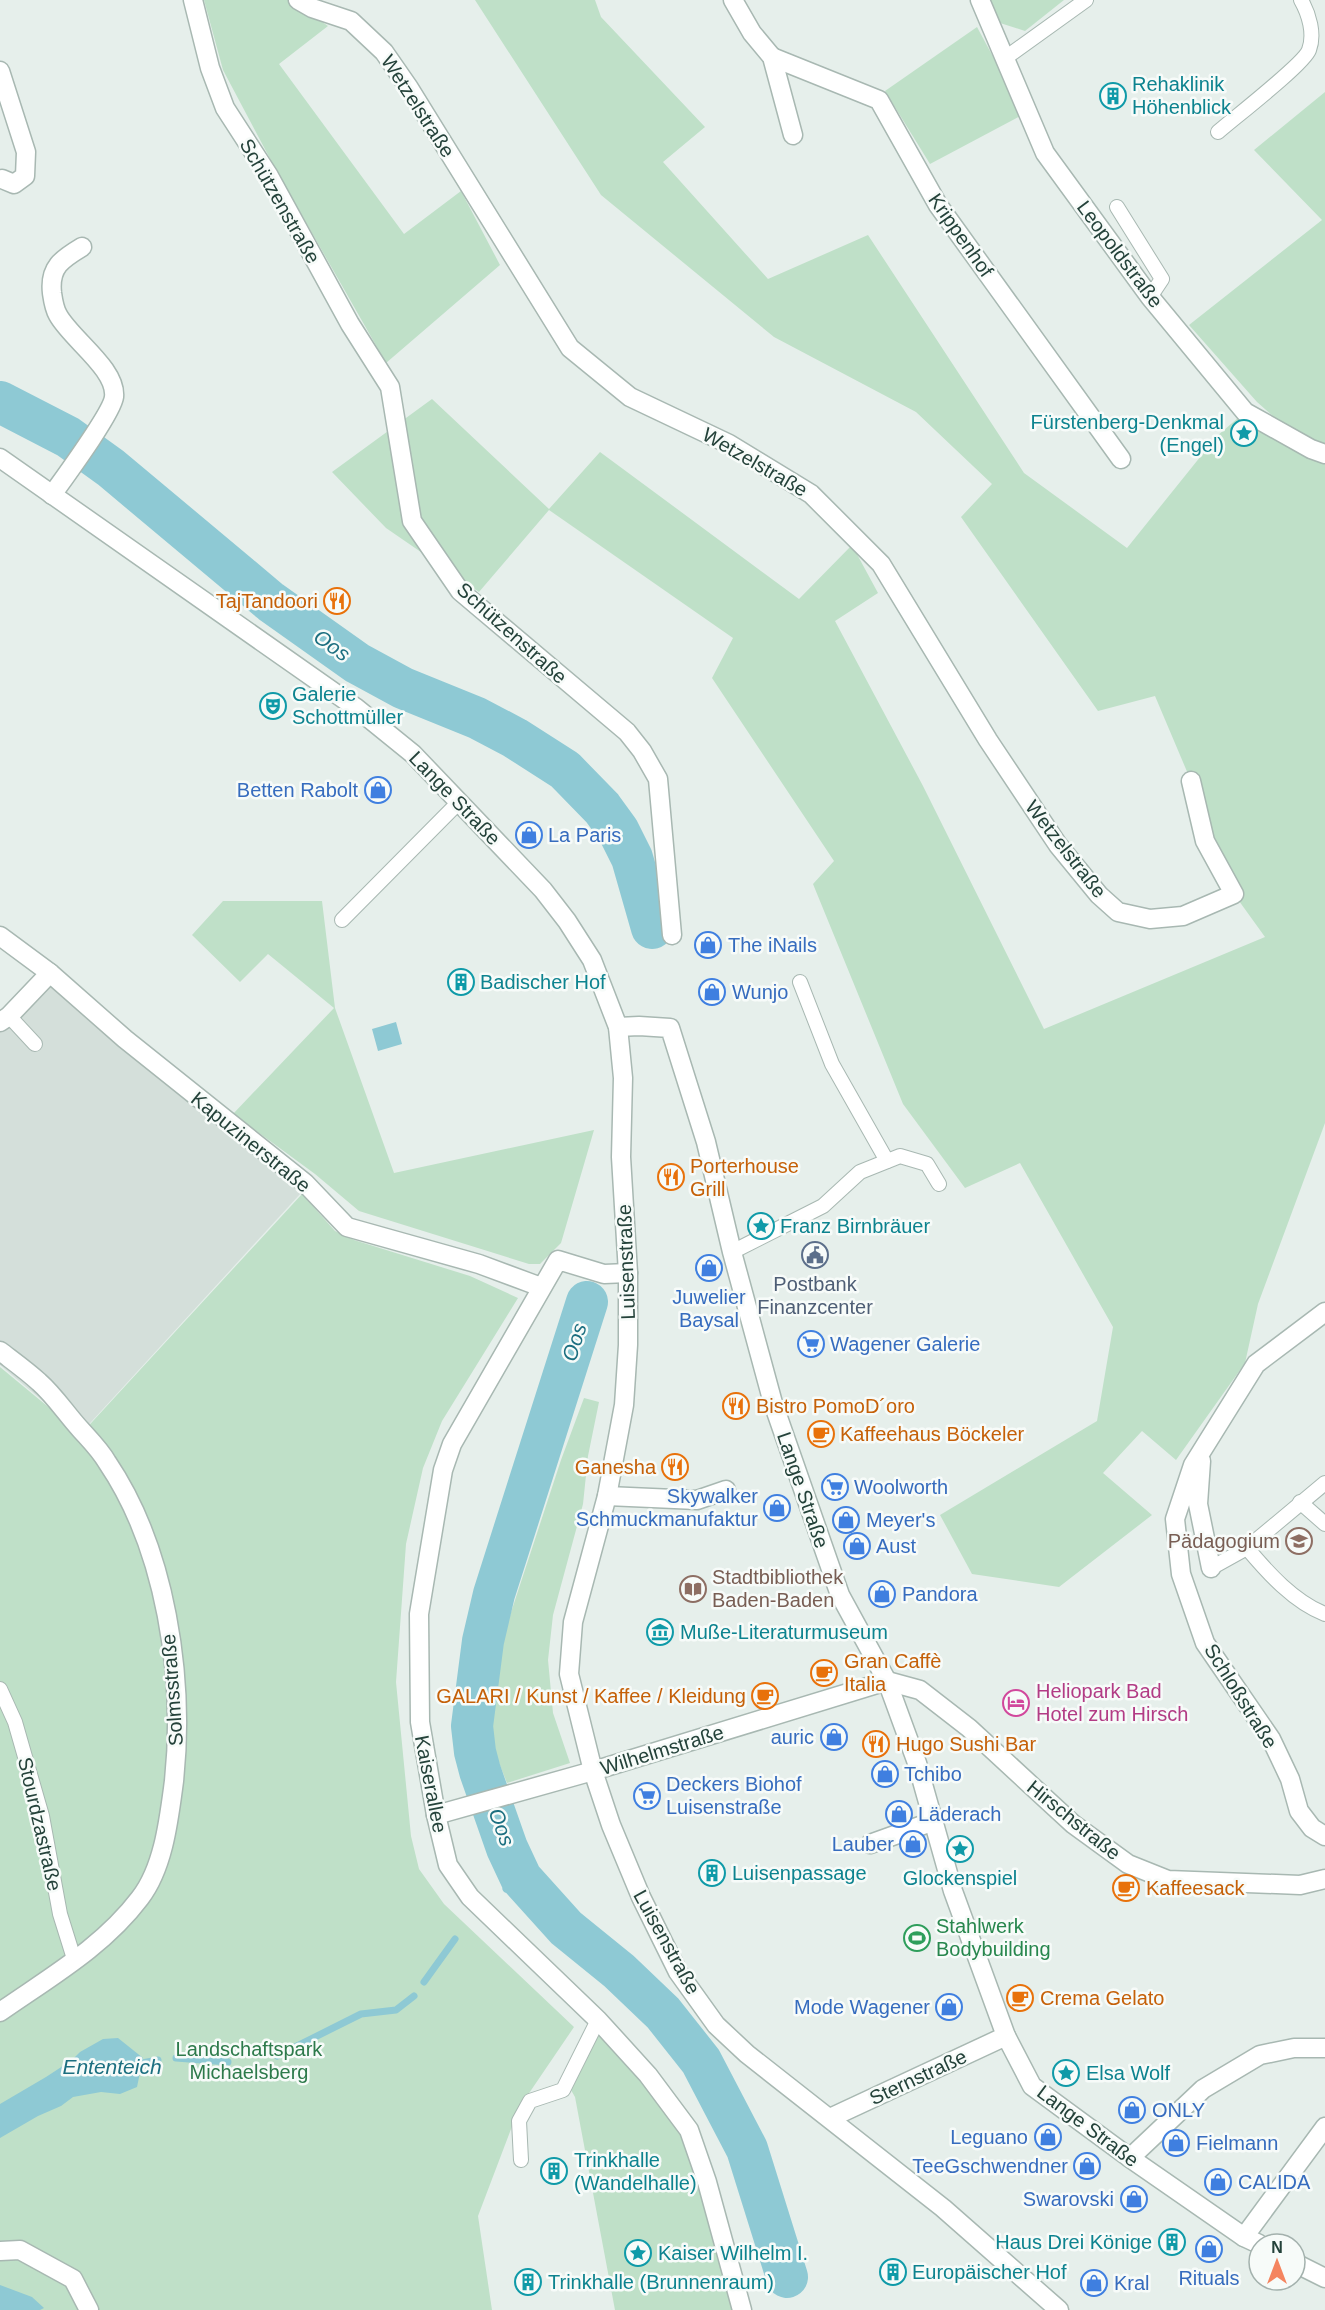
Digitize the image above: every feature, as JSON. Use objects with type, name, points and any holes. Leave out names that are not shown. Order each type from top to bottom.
[{"type":"street","name":"Schützenstraße","points":[[193,0],[210,68],[225,108],[268,176],[350,324],[390,387],[412,521],[460,591],[627,732],[642,750],[658,779],[672,936]]},
{"type":"street","name":"Wetzelstraße","points":[[298,0],[312,8],[351,21],[384,52],[409,87],[570,348],[630,397],[729,444],[811,494],[881,564],[987,740],[1058,844],[1099,895],[1118,912],[1150,919],[1183,916],[1234,894],[1205,842],[1191,781]]},
{"type":"street","name":"Krippenhof","points":[[733,0],[752,33],[772,57],[793,135]]},
{"type":"street","name":"Leopoldstraße","points":[[980,0],[1045,153],[1150,297],[1245,412],[1311,449],[1325,454]]},
{"type":"street","name":"Krippenhof","points":[[772,57],[879,100],[938,205],[1121,459]]},
{"type":"street","points":[[0,71],[26,152],[25,176],[14,183],[2,179]]},
{"type":"street","points":[[52,495],[114,399],[111,381],[58,315],[53,301],[50,279],[61,260],[82,247]]},
{"type":"street","name":"Lange Straße","points":[[0,458],[355,707],[413,754],[543,890],[567,921],[592,960],[618,1027],[670,1028],[706,1142],[732,1252],[773,1403],[840,1595],[887,1681],[917,1763],[953,1891],[1006,2036],[1032,2085],[1130,2158],[1247,2238]]},
{"type":"street","name":"Kapuzinerstraße","points":[[0,936],[50,973],[122,1044],[305,1183],[347,1227],[478,1264],[542,1287]]},
{"type":"street","points":[[5,1019],[50,973]]},
{"type":"street","name":"Luisenstraße","points":[[618,1027],[623,1078],[621,1157],[628,1274],[628,1345],[624,1405],[607,1496],[573,1622],[569,1674],[592,1771],[611,1825],[641,1897],[678,1972],[716,2025],[747,2054],[943,2208],[1059,2310]]},
{"type":"street","name":"Kaiserallee","points":[[628,1274],[604,1274],[558,1260],[452,1444],[443,1470],[419,1614],[420,1722],[436,1815],[448,1865],[470,1897],[598,2020],[648,2075],[688,2130],[707,2181],[742,2310]]},
{"type":"street","name":"Schloßstraße","points":[[1325,1312],[1256,1364],[1193,1465],[1175,1519],[1181,1574],[1205,1643],[1270,1739],[1290,1779],[1299,1811],[1312,1828],[1325,1836]]},
{"type":"street","name":"Solmsstraße","points":[[0,1351],[41,1383],[107,1461],[140,1520],[166,1605],[176,1689],[176,1755],[170,1817],[160,1858],[142,1896],[102,1939],[75,1962],[0,2012]]},
{"type":"street","points":[[1202,1451],[1198,1504],[1211,1568]]},
{"type":"street","points":[[607,1496],[697,1500],[726,1490]]},
{"type":"street","name":"Wilhelmstraße","points":[[436,1815],[468,1804],[592,1771],[887,1681]]},
{"type":"street","name":"Hirschstraße","points":[[887,1681],[920,1690],[969,1728],[1073,1824],[1128,1864],[1168,1880],[1300,1885],[1325,1879]]},
{"type":"street","points":[[870,1844],[934,1821]]},
{"type":"street","name":"Sternstraße","points":[[830,2118],[1006,2036]]},
{"type":"street","points":[[1130,2158],[1203,2089],[1260,2055],[1294,2048],[1325,2048]]},
{"type":"street","points":[[1258,2232],[1325,2127]]},
{"type":"street","points":[[0,2251],[20,2250],[73,2279],[89,2310]]},
{"type":"street","points":[[1307,2269],[1325,2278]]},
{"type":"lane","points":[[1004,59],[1086,0]]},
{"type":"lane","points":[[1218,132],[1288,72],[1309,50],[1312,27],[1301,0]]},
{"type":"lane","points":[[1117,207],[1162,279],[1150,297]]},
{"type":"lane","points":[[342,920],[460,801]]},
{"type":"lane","points":[[801,982],[832,1064],[887,1161]]},
{"type":"lane","points":[[5,1019],[35,1044]]},
{"type":"lane","points":[[732,1252],[823,1206],[860,1172],[900,1156],[927,1164],[939,1184]]},
{"type":"lane","points":[[1211,1568],[1247,1548],[1325,1483]]},
{"type":"lane","points":[[1300,1503],[1325,1524]]},
{"type":"lane","points":[[1247,1548],[1262,1566],[1292,1594],[1325,1614]]},
{"type":"lane","name":"Stourdzastraße","points":[[0,1689],[15,1722],[42,1816],[60,1914],[75,1962]]},
{"type":"lane","points":[[521,2160],[519,2121],[530,2101],[563,2090],[598,2020]]},
{"type":"shaded area","points":[[50,973],[233,1114],[301,1193],[81,1433],[0,1365],[0,1019]]},
{"type":"green space","points":[[204,0],[290,0],[328,26],[279,64],[404,234],[461,191],[500,265],[386,363],[275,168],[223,70]]},
{"type":"green space","points":[[475,0],[595,0],[601,17],[705,127],[663,162],[768,279],[868,235],[1024,473],[1127,548],[1217,436],[1245,412],[1307,446],[1257,402],[1189,325],[1322,220],[1254,150],[1325,92],[1325,1123],[1258,1304],[1245,1363],[1176,1460],[1142,1431],[1103,1473],[1152,1515],[1059,1587],[972,1574],[940,1515],[1097,1421],[1113,1327],[1020,1163],[965,1188],[903,1104],[813,884],[834,861],[712,678],[733,638],[549,510],[479,592],[386,528],[332,472],[432,399],[549,509],[600,452],[799,599],[852,545],[878,593],[835,621],[923,786],[1044,1029],[1265,937],[1234,894],[1191,781],[1155,696],[1098,711],[961,517],[992,484],[916,412],[774,337],[601,195]]},
{"type":"green space","points":[[990,0],[1064,0],[1025,31],[997,22]]},
{"type":"green space","points":[[977,27],[1024,114],[930,164],[885,91]]},
{"type":"green space","points":[[223,901],[322,901],[335,1008],[394,1173],[594,1130],[561,1243],[540,1264],[529,1264],[359,1211],[315,1174],[233,1114],[334,1008],[268,954],[240,982],[192,935]]},
{"type":"green space","name":"Landschaftspark Michaelsberg","points":[[302,1194],[335,1231],[354,1240],[470,1276],[518,1298],[442,1421],[423,1468],[406,1544],[396,1682],[411,1836],[419,1869],[444,1904],[574,2027],[519,2108],[478,2216],[492,2310],[0,2310],[0,1367],[81,1434]]},
{"type":"green space","points":[[584,1398],[599,1402],[588,1456],[583,1504],[553,1615],[548,1660],[553,1713],[570,1763],[507,1783],[490,1740],[499,1649],[561,1460]]},
{"type":"green space","points":[[598,2020],[689,2130],[743,2310],[615,2310],[575,2097],[567,2083]]},
{"type":"water","points":[[396,1022],[402,1044],[378,1051],[372,1029]]},
{"type":"water","name":"Ententeich","points":[[118,2038],[143,2058],[137,2087],[120,2094],[101,2092],[73,2097],[61,2106],[38,2116],[0,2138],[0,2104],[103,2039]]},
{"type":"water","points":[[0,2285],[32,2297],[44,2308],[40,2310],[0,2310]]},
{"type":"waterway","name":"Oos","points":[[0,402],[68,437],[111,468],[271,602],[357,663],[403,688],[477,718],[515,738],[565,770],[602,808],[618,830],[632,858],[652,928]]},
{"type":"waterway","name":"Oos","points":[[587,1302],[494,1594],[483,1641],[472,1726],[475,1752],[507,1848],[521,1878],[566,1928],[619,1971],[663,2013],[701,2061],[747,2149],[787,2277]]},
{"type":"waterway","points":[[506,1889],[521,1878]]},
{"type":"waterway","points":[[424,1982],[455,1939]]},
{"type":"waterway","points":[[277,2056],[361,2014],[396,2010],[414,1996]]},
{"type":"waterway","points":[[176,2058],[228,2062]]},
{"type":"waterway","points":[[142,2063],[158,2060]]},
{"type":"place","name":"Rehaklinik Höhenblick","points":[[1113,96]]},
{"type":"place","name":"Fürstenberg-Denkmal (Engel)","points":[[1244,433]]},
{"type":"place","name":"TajTandoori","points":[[337,601]]},
{"type":"place","name":"Galerie Schottmüller","points":[[273,706]]},
{"type":"place","name":"Betten Rabolt","points":[[378,790]]},
{"type":"place","name":"La Paris","points":[[529,835]]},
{"type":"place","name":"The iNails","points":[[708,945]]},
{"type":"place","name":"Badischer Hof","points":[[461,982]]},
{"type":"place","name":"Wunjo","points":[[712,992]]},
{"type":"place","name":"Porterhouse Grill","points":[[671,1177]]},
{"type":"place","name":"Franz Birnbräuer","points":[[761,1226]]},
{"type":"place","name":"Postbank Finanzcenter","points":[[815,1255]]},
{"type":"place","name":"Juwelier Baysal","points":[[709,1268]]},
{"type":"place","name":"Wagener Galerie","points":[[811,1344]]},
{"type":"place","name":"Bistro PomoD´oro","points":[[736,1406]]},
{"type":"place","name":"Kaffeehaus Böckeler","points":[[821,1434]]},
{"type":"place","name":"Ganesha","points":[[675,1467]]},
{"type":"place","name":"Woolworth","points":[[835,1487]]},
{"type":"place","name":"Skywalker Schmuckmanufaktur","points":[[777,1508]]},
{"type":"place","name":"Meyer's","points":[[846,1520]]},
{"type":"place","name":"Pädagogium","points":[[1299,1541]]},
{"type":"place","name":"Aust","points":[[857,1546]]},
{"type":"place","name":"Stadtbibliothek Baden-Baden","points":[[693,1589]]},
{"type":"place","name":"Pandora","points":[[882,1594]]},
{"type":"place","name":"Muße-Literaturmuseum","points":[[660,1632]]},
{"type":"place","name":"Gran Caffè Italia","points":[[824,1673]]},
{"type":"place","name":"GALARI / Kunst / Kaffee / Kleidung","points":[[765,1696]]},
{"type":"place","name":"Heliopark Bad Hotel zum Hirsch","points":[[1016,1703]]},
{"type":"place","name":"auric","points":[[834,1737]]},
{"type":"place","name":"Hugo Sushi Bar","points":[[876,1744]]},
{"type":"place","name":"Tchibo","points":[[885,1774]]},
{"type":"place","name":"Deckers Biohof Luisenstraße","points":[[647,1796]]},
{"type":"place","name":"Läderach","points":[[899,1814]]},
{"type":"place","name":"Lauber","points":[[913,1844]]},
{"type":"place","name":"Glockenspiel","points":[[960,1849]]},
{"type":"place","name":"Luisenpassage","points":[[712,1873]]},
{"type":"place","name":"Kaffeesack","points":[[1126,1888]]},
{"type":"place","name":"Stahlwerk Bodybuilding","points":[[917,1938]]},
{"type":"place","name":"Crema Gelato","points":[[1020,1998]]},
{"type":"place","name":"Mode Wagener","points":[[949,2007]]},
{"type":"place","name":"Elsa Wolf","points":[[1066,2073]]},
{"type":"place","name":"ONLY","points":[[1132,2110]]},
{"type":"place","name":"Leguano","points":[[1048,2137]]},
{"type":"place","name":"Fielmann","points":[[1176,2143]]},
{"type":"place","name":"TeeGschwendner","points":[[1087,2166]]},
{"type":"place","name":"Trinkhalle (Wandelhalle)","points":[[554,2171]]},
{"type":"place","name":"CALIDA","points":[[1218,2182]]},
{"type":"place","name":"Swarovski","points":[[1134,2199]]},
{"type":"place","name":"Haus Drei Könige","points":[[1172,2242]]},
{"type":"place","name":"Rituals","points":[[1209,2249]]},
{"type":"place","name":"Kaiser Wilhelm I.","points":[[638,2253]]},
{"type":"place","name":"Europäischer Hof","points":[[893,2272]]},
{"type":"place","name":"Trinkhalle (Brunnenraum)","points":[[528,2282]]},
{"type":"place","name":"Kral","points":[[1094,2283]]}]
